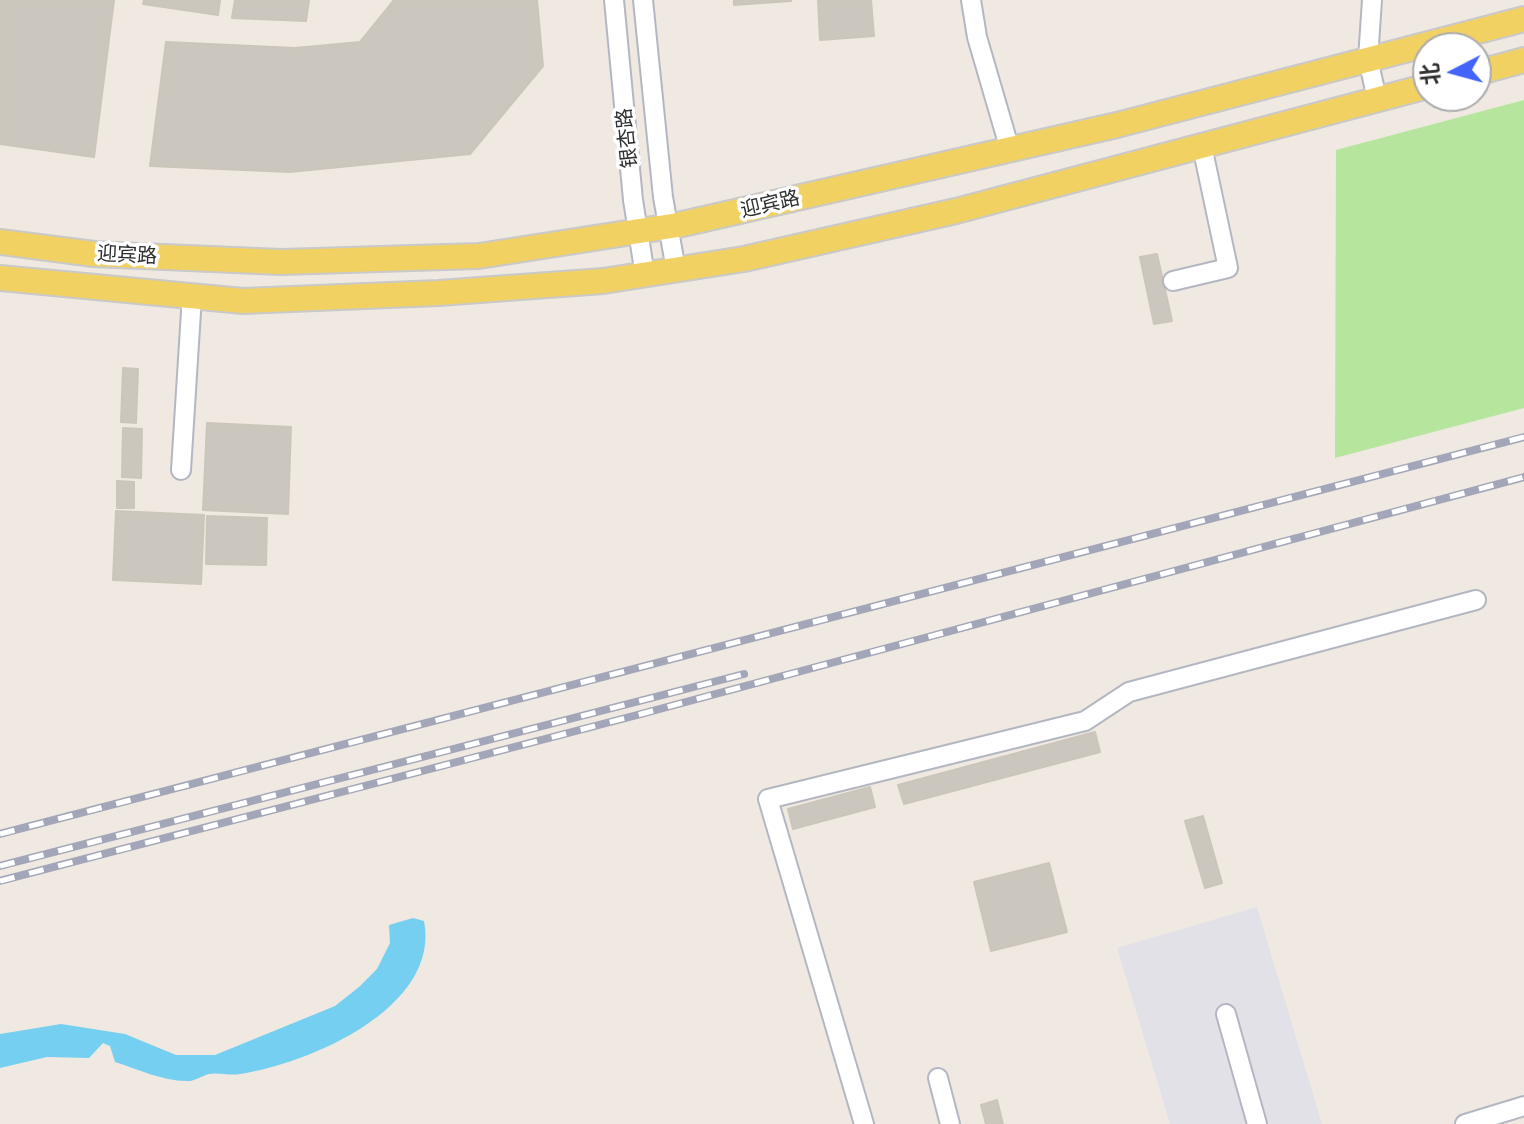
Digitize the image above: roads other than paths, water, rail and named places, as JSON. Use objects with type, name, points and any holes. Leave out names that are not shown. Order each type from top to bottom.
[{"type":"main road","name":"迎宾路","points":[[0,242],[94,254],[281,262],[479,256],[668,226],[1010,150],[1524,19]]},
{"type":"main road","points":[[1492,69],[1524,60]]},
{"type":"main road","name":"迎宾路","points":[[0,278],[243,301],[424,294],[603,281],[744,259],[940,215],[1412,90]]},
{"type":"street","name":"银杏路","points":[[614,0],[645,275]]},
{"type":"street","name":"银杏路","points":[[643,0],[668,226],[676,270]]},
{"type":"street","points":[[971,0],[977,37],[1010,150]]},
{"type":"street","points":[[1372,0],[1368,59],[1377,99]]},
{"type":"street","points":[[1173,281],[1228,268],[1202,146]]},
{"type":"street","points":[[181,470],[192,296]]},
{"type":"street","points":[[864,1124],[768,799],[1085,721],[1129,692],[1476,600]]},
{"type":"street","points":[[1226,1014],[1257,1124]]},
{"type":"street","points":[[938,1078],[950,1124]]},
{"type":"street","points":[[1465,1124],[1524,1106]]},
{"type":"water","points":[[413,918],[424,921],[424,952],[412,980],[391,1005],[364,1026],[300,1058],[240,1074],[213,1074],[192,1081],[177,1080],[115,1062],[110,1046],[103,1043],[89,1058],[47,1057],[0,1068],[0,1034],[61,1024],[125,1034],[176,1055],[215,1055],[335,1006],[377,969],[390,943],[389,925]]},
{"type":"railway","points":[[0,834],[1524,437]]},
{"type":"railway","points":[[0,881],[641,714],[1524,477]]},
{"type":"railway","points":[[0,866],[744,674]]}]
